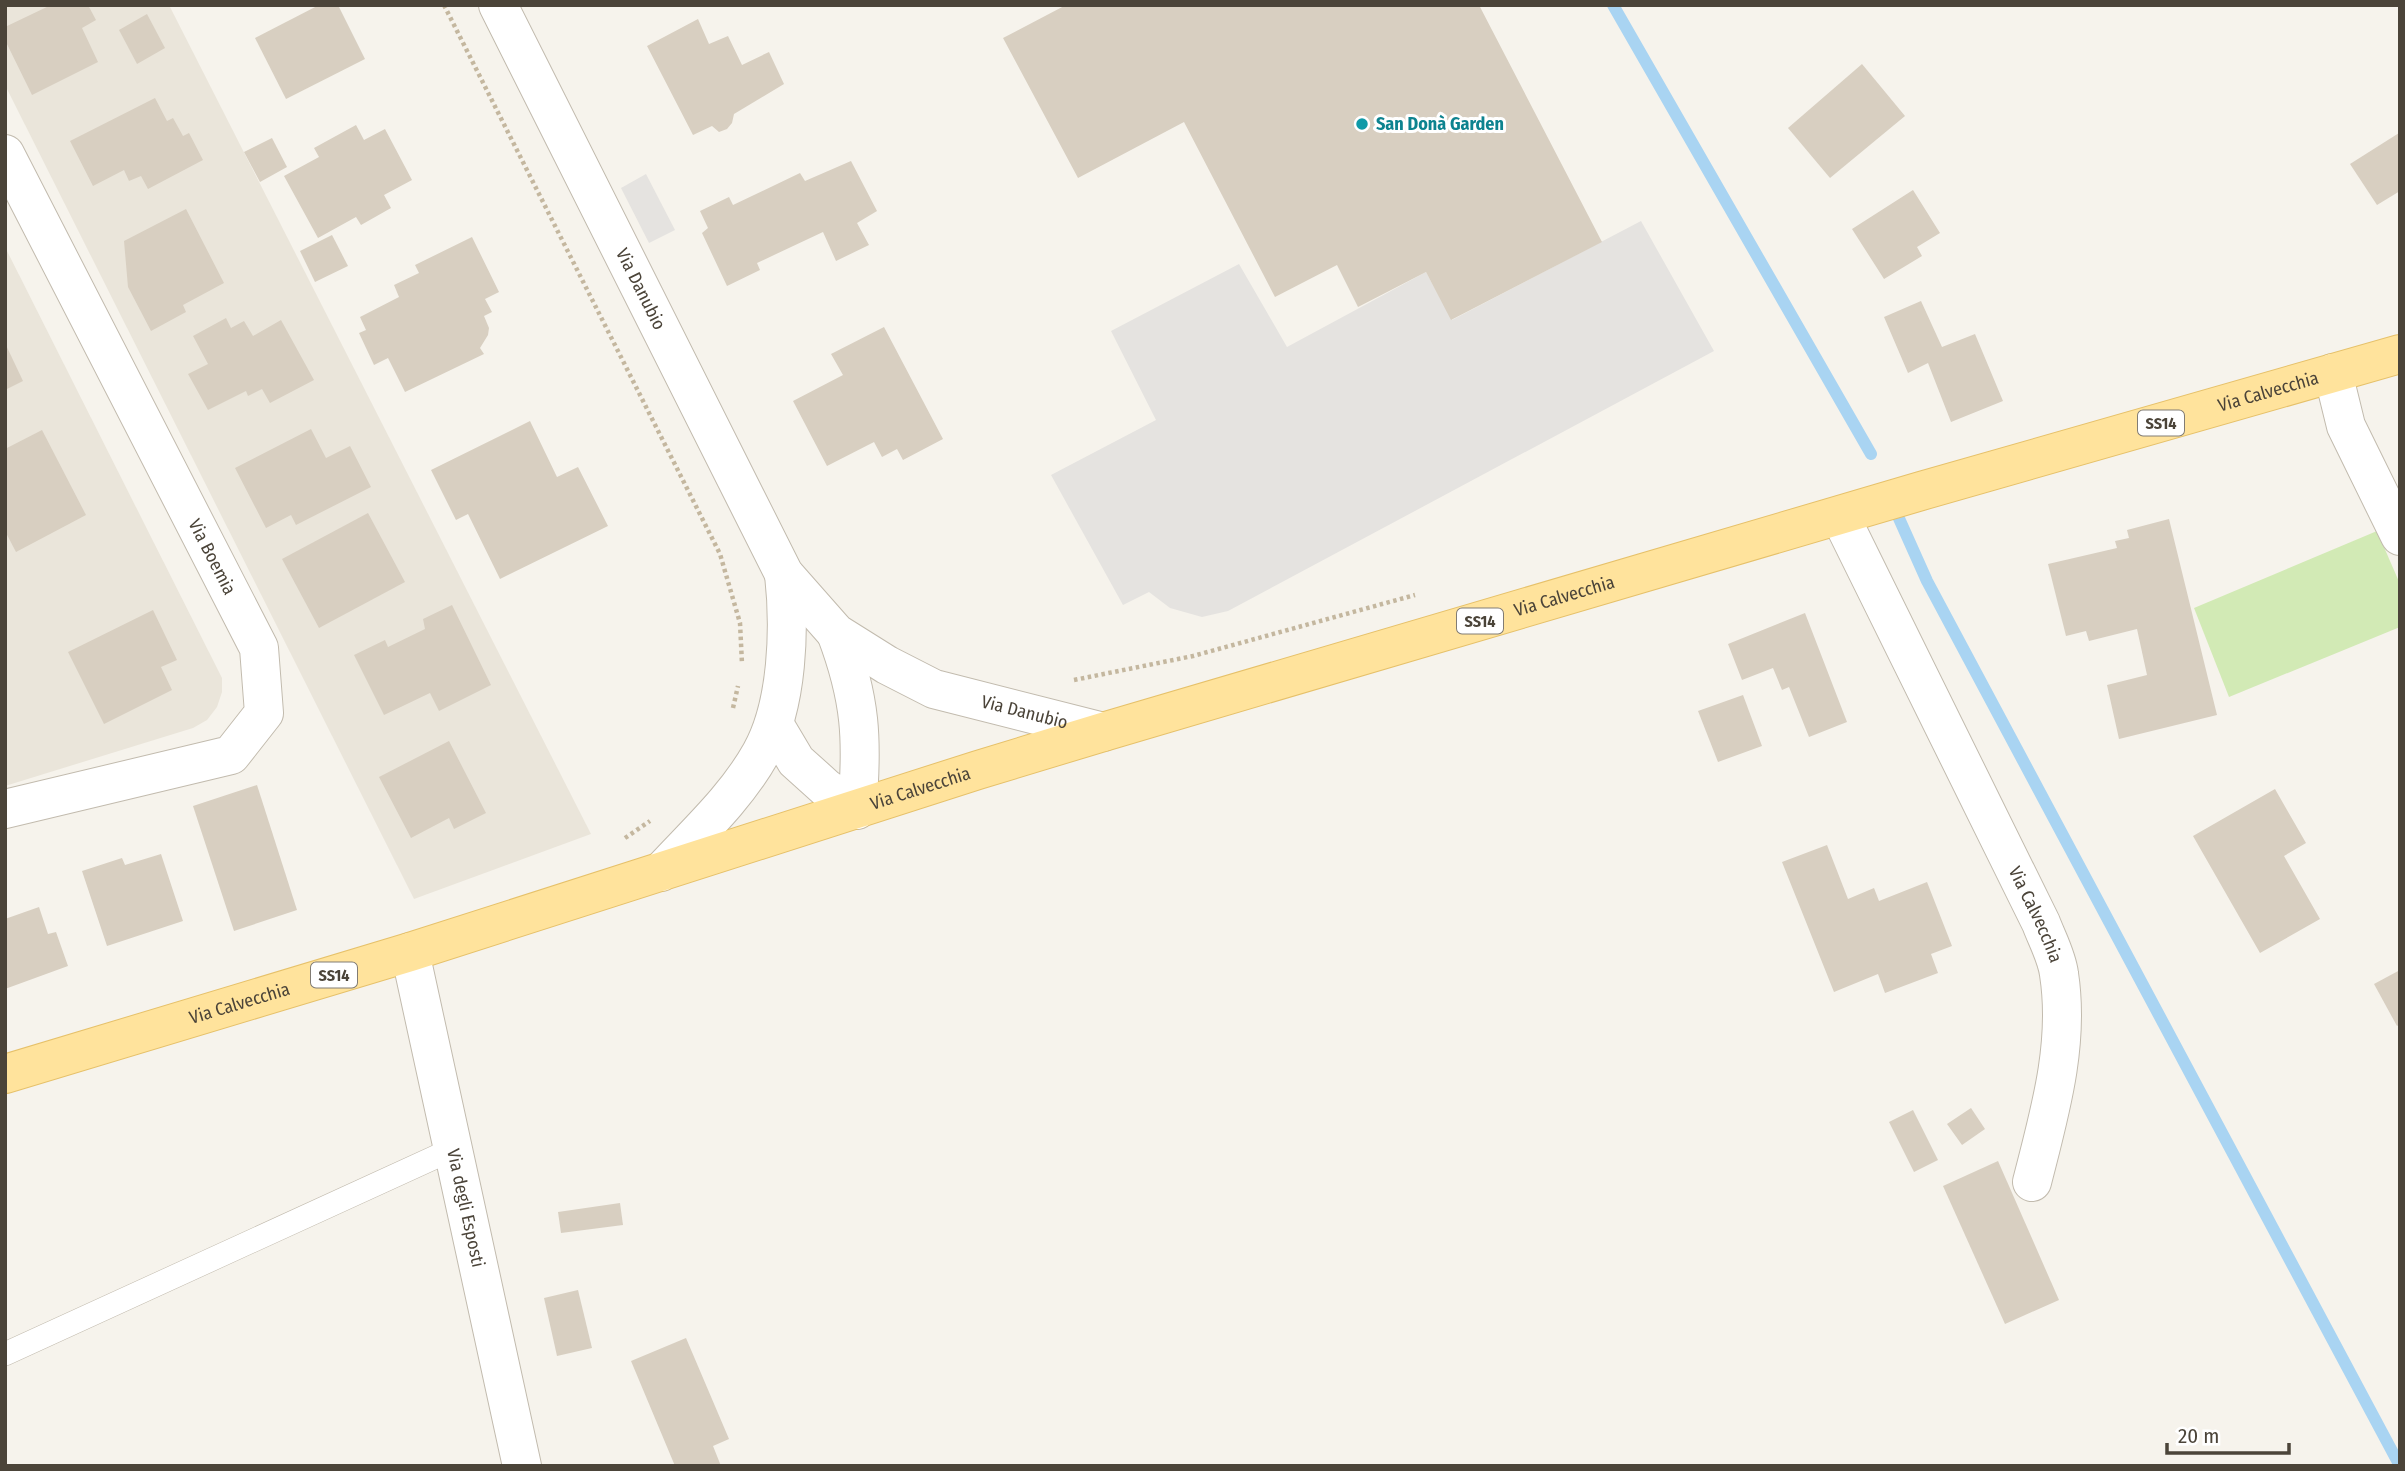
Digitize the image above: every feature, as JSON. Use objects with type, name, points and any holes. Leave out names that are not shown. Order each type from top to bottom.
[{"type":"main road","name":"Via Calvecchia","points":[[5,1074],[410,952],[1103,732],[1922,491],[2400,354]]},
{"type":"street","name":"Via Danubio","points":[[498,5],[786,587],[836,633],[934,689],[1103,732]]},
{"type":"street","name":"Via Boemia","points":[[5,154],[258,648],[264,713],[231,755],[5,809]]},
{"type":"street","name":"Via Calvecchia","points":[[2333,373],[2346,426],[2400,536]]},
{"type":"street","name":"Via Calvecchia","points":[[1849,513],[2041,923],[2059,973],[2062,1030],[2055,1089],[2032,1182]]},
{"type":"street","name":"Via Danubio","points":[[661,872],[740,783],[761,753],[774,723],[784,670],[786,587]]},
{"type":"street","name":"Via Danubio","points":[[836,633],[849,667],[858,706],[862,760],[857,810]]},
{"type":"street","points":[[774,723],[796,761],[826,788],[857,810]]},
{"type":"street","name":"Via degli Esposti","points":[[410,952],[522,1466]]},
{"type":"lane","points":[[5,1354],[453,1149]]},
{"type":"path","points":[[444,5],[720,554],[740,623],[742,668]]},
{"type":"path","points":[[740,623],[786,587]]},
{"type":"path","points":[[1066,682],[1193,656],[1425,592]]},
{"type":"path","points":[[733,708],[739,681]]},
{"type":"path","points":[[623,840],[653,818]]},
{"type":"shaded area","points":[[5,5],[169,5],[591,834],[414,899],[5,85]]},
{"type":"shaded area","points":[[646,174],[675,230],[649,243],[621,188]]},
{"type":"shaded area","points":[[1641,221],[1714,351],[1228,611],[1202,617],[1170,608],[1149,592],[1123,605],[1051,475],[1156,420],[1111,331],[1239,264],[1287,347],[1426,272],[1452,320]]},
{"type":"shaded area","points":[[5,247],[222,678],[222,692],[217,707],[207,720],[193,728],[5,786]]},
{"type":"green space","points":[[2377,531],[2400,584],[2400,627],[2229,697],[2194,608]]},
{"type":"building","points":[[51,5],[88,5],[96,20],[82,28],[98,62],[32,95],[5,40],[5,27]]},
{"type":"building","points":[[319,5],[338,5],[365,59],[286,99],[255,38]]},
{"type":"building","name":"San Donà Garden","points":[[1066,5],[1479,5],[1602,242],[1451,320],[1426,272],[1358,307],[1337,265],[1275,297],[1184,122],[1078,178],[1003,38]]},
{"type":"building","points":[[147,14],[165,48],[137,64],[119,30]]},
{"type":"building","points":[[698,19],[709,44],[728,36],[742,65],[769,52],[784,84],[734,114],[727,129],[719,132],[712,126],[693,135],[647,46]]},
{"type":"building","points":[[1862,64],[1905,116],[1830,178],[1788,128]]},
{"type":"building","points":[[155,98],[167,121],[173,118],[183,136],[189,133],[203,160],[148,189],[141,176],[129,181],[124,170],[93,186],[70,141]]},
{"type":"building","points":[[356,125],[364,140],[385,129],[412,180],[384,195],[391,208],[361,225],[356,217],[318,238],[284,176],[319,157],[314,148]]},
{"type":"building","points":[[2399,133],[2400,191],[2377,205],[2350,164]]},
{"type":"building","points":[[272,138],[287,167],[260,182],[244,152]]},
{"type":"building","points":[[851,161],[877,211],[857,223],[869,245],[836,261],[823,232],[757,263],[760,270],[727,286],[702,233],[708,228],[700,211],[729,197],[733,205],[800,173],[805,181]]},
{"type":"building","points":[[1913,190],[1940,233],[1917,247],[1922,256],[1884,279],[1852,229]]},
{"type":"building","points":[[186,209],[224,283],[183,305],[186,312],[151,331],[128,287],[124,241]]},
{"type":"building","points":[[332,235],[348,266],[315,282],[300,251]]},
{"type":"building","points":[[472,237],[499,292],[485,299],[492,312],[484,316],[489,328],[480,348],[484,354],[405,392],[388,358],[374,365],[359,333],[366,330],[360,317],[399,297],[394,285],[419,273],[415,265]]},
{"type":"building","points":[[1921,301],[1942,347],[1975,334],[2003,401],[1951,422],[1928,363],[1908,373],[1884,317]]},
{"type":"building","points":[[226,318],[231,328],[244,321],[253,336],[281,320],[314,380],[270,403],[262,389],[248,396],[246,391],[208,410],[188,374],[208,364],[193,336]]},
{"type":"building","points":[[884,327],[943,439],[903,460],[897,449],[882,457],[874,442],[827,466],[793,401],[843,375],[831,354]]},
{"type":"building","points":[[5,343],[23,381],[5,390]]},
{"type":"building","points":[[530,421],[557,477],[578,467],[608,526],[500,579],[468,514],[456,520],[431,470]]},
{"type":"building","points":[[311,429],[326,458],[350,446],[371,487],[296,525],[291,515],[266,528],[235,468]]},
{"type":"building","points":[[42,430],[86,515],[16,552],[5,531],[5,449]]},
{"type":"building","points":[[368,513],[405,582],[319,628],[282,559]]},
{"type":"building","points":[[2169,519],[2217,715],[2119,739],[2107,685],[2147,675],[2137,629],[2089,641],[2086,631],[2066,636],[2048,564],[2117,548],[2115,541],[2129,538],[2127,530]]},
{"type":"building","points":[[452,605],[491,685],[439,711],[430,693],[384,715],[354,655],[385,640],[388,647],[425,629],[423,619]]},
{"type":"building","points":[[153,610],[177,660],[161,667],[172,690],[104,724],[68,652]]},
{"type":"building","points":[[1805,613],[1847,722],[1809,737],[1789,687],[1782,690],[1773,668],[1742,680],[1728,644]]},
{"type":"building","points":[[1743,695],[1762,746],[1718,762],[1698,711]]},
{"type":"building","points":[[449,741],[486,813],[454,829],[449,818],[411,838],[379,777]]},
{"type":"building","points":[[257,785],[297,910],[234,931],[193,806]]},
{"type":"building","points":[[2275,789],[2306,843],[2284,856],[2320,919],[2260,953],[2193,836]]},
{"type":"building","points":[[1827,845],[1848,899],[1874,888],[1879,901],[1927,882],[1952,946],[1931,954],[1938,973],[1885,993],[1878,974],[1834,992],[1782,862]]},
{"type":"building","points":[[161,854],[183,921],[107,946],[82,871],[122,858],[125,865]]},
{"type":"building","points":[[39,907],[48,934],[56,932],[68,966],[5,989],[5,919]]},
{"type":"building","points":[[2400,970],[2400,1024],[2397,1026],[2374,984]]},
{"type":"building","points":[[1971,1108],[1985,1129],[1962,1145],[1947,1124]]},
{"type":"building","points":[[1913,1110],[1938,1160],[1914,1172],[1889,1122]]},
{"type":"building","points":[[1998,1161],[2059,1300],[2005,1324],[1943,1186]]},
{"type":"building","points":[[620,1203],[623,1225],[561,1233],[558,1212]]},
{"type":"building","points":[[578,1290],[592,1348],[557,1356],[544,1298]]},
{"type":"building","points":[[686,1338],[729,1439],[713,1446],[721,1466],[675,1466],[631,1361]]},
{"type":"waterway","points":[[1613,5],[1871,454]]},
{"type":"waterway","points":[[1893,505],[1927,581],[2400,1466]]},
{"type":"place","name":"San Donà Garden","points":[[1362,124]]}]
